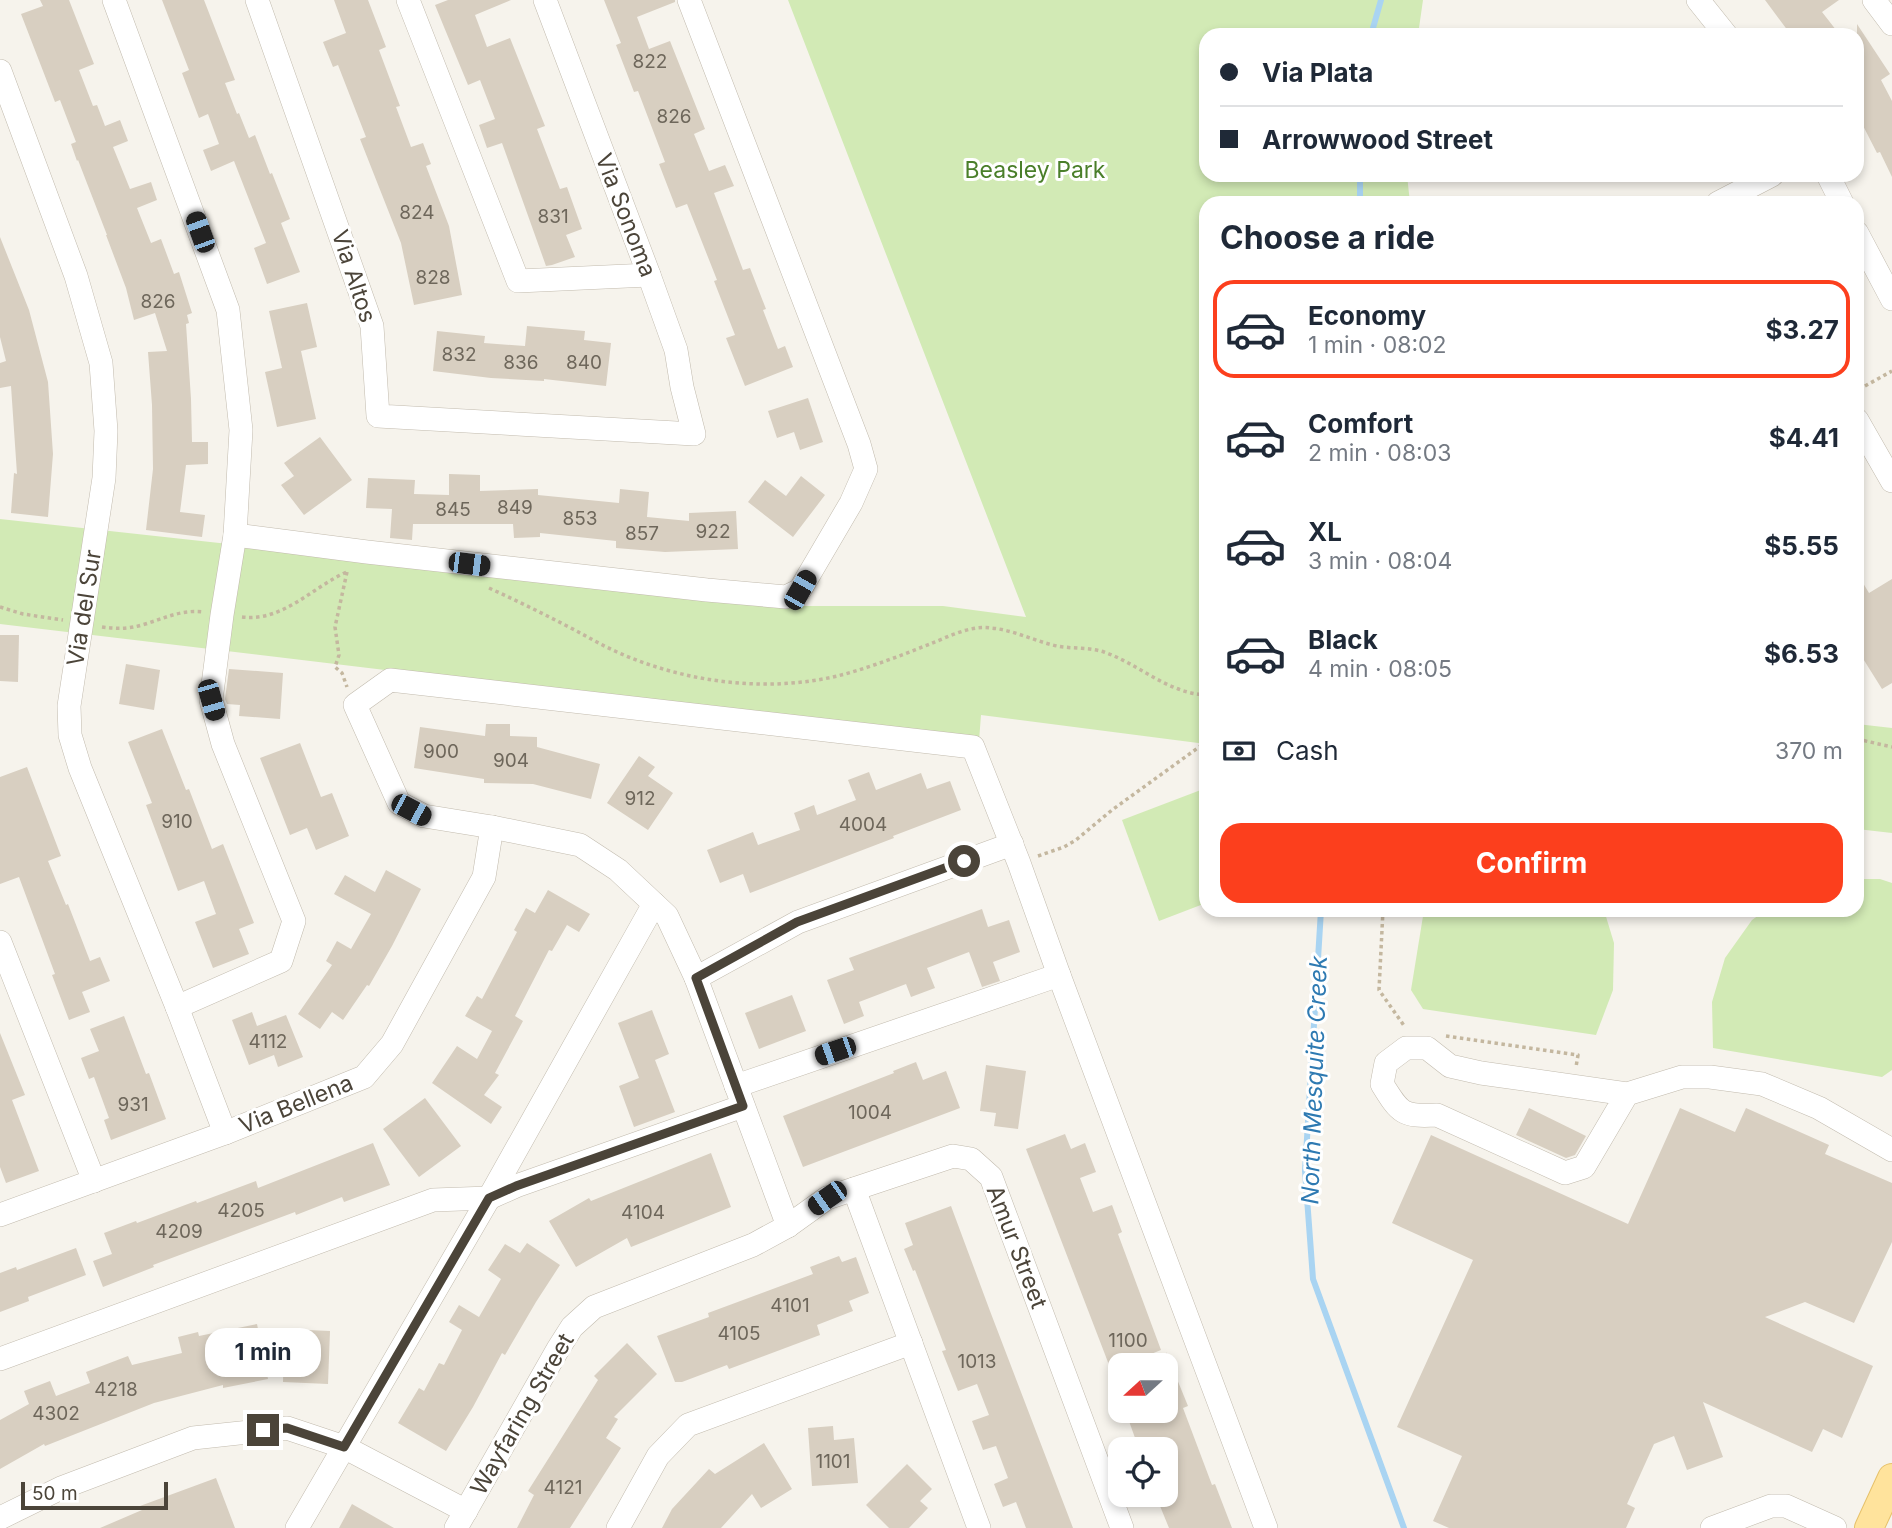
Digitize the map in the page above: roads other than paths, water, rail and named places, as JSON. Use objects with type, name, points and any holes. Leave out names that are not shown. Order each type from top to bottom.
[{"type":"main road","points":[[1870,1528],[1892,1478]]},
{"type":"street","points":[[114,0],[228,310],[241,430],[235,535],[211,700],[223,744],[294,921],[281,961],[177,1007]]},
{"type":"street","name":"Via Altos","points":[[257,0],[372,326],[378,416],[694,434]]},
{"type":"street","points":[[408,0],[518,281],[649,275]]},
{"type":"street","name":"Via Sonoma","points":[[545,0],[676,350],[694,434]]},
{"type":"street","points":[[235,535],[707,590],[786,597],[800,590],[851,503],[866,469],[859,444],[689,0]]},
{"type":"street","points":[[1698,0],[1720,28]]},
{"type":"street","points":[[1874,0],[1892,24]]},
{"type":"street","name":"Via del Sur","points":[[0,71],[76,276],[101,363],[106,431],[104,478],[69,706],[70,735],[80,768],[225,1133]]},
{"type":"street","points":[[1734,196],[1759,182]]},
{"type":"street","points":[[1864,246],[1892,299]]},
{"type":"street","points":[[1864,432],[1892,481]]},
{"type":"street","points":[[788,1226],[696,978],[667,916],[618,870],[580,845],[424,816],[399,803],[355,705],[390,680],[973,747],[1016,854],[1266,1528]]},
{"type":"street","name":"Via Bellena","points":[[0,1215],[225,1133],[364,1077],[392,1044],[484,877],[492,827]]},
{"type":"street","points":[[696,978],[797,922],[1016,854]]},
{"type":"street","points":[[297,1528],[489,1198],[654,904]]},
{"type":"street","points":[[0,942],[94,1181]]},
{"type":"street","points":[[0,1360],[433,1200],[489,1198],[739,1096],[1059,975]]},
{"type":"street","points":[[1627,1094],[1584,1167],[1565,1173],[1437,1115],[1414,1116],[1396,1107],[1382,1084],[1386,1063],[1406,1048],[1427,1048],[1450,1066],[1627,1094],[1682,1077],[1710,1077],[1762,1084],[1819,1108],[1892,1150]]},
{"type":"street","name":"Amur Street","points":[[788,1226],[827,1198],[953,1156],[971,1159],[991,1177],[1122,1528]]},
{"type":"street","points":[[854,1189],[979,1528]]},
{"type":"street","name":"Wayfaring Street","points":[[461,1520],[558,1349],[572,1327],[594,1307],[753,1245],[788,1226]]},
{"type":"street","points":[[618,1528],[659,1456],[688,1425],[911,1343]]},
{"type":"street","points":[[0,1518],[61,1488],[193,1438],[287,1428],[344,1447],[461,1520]]},
{"type":"street","points":[[1712,1528],[1771,1506],[1786,1507],[1794,1520],[1835,1528]]},
{"type":"waterway","name":"North Mesquite Creek","points":[[1373,28],[1381,0]]},
{"type":"waterway","name":"North Mesquite Creek","points":[[1360,182],[1360,196]]},
{"type":"waterway","name":"North Mesquite Creek","points":[[1321,917],[1305,1171],[1313,1279],[1404,1528]]},
{"type":"park label","name":"Beasley Park","points":[[1035,170]]}]
